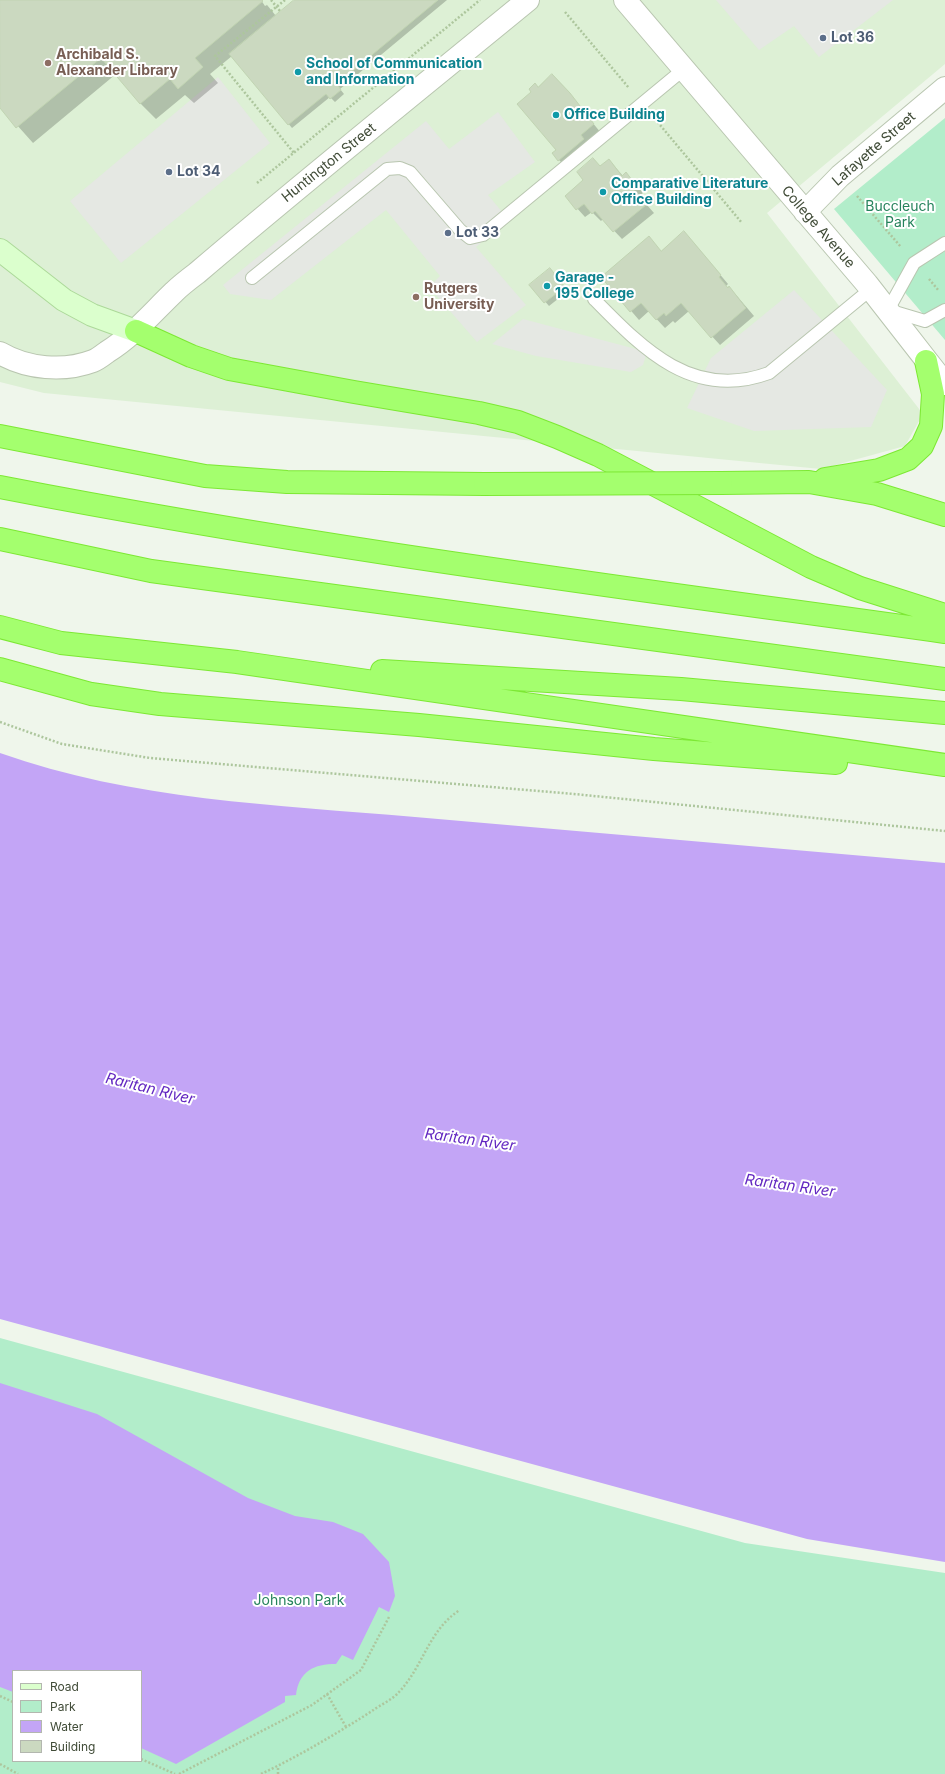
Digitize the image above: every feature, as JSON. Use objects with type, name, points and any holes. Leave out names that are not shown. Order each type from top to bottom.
[{"type":"highway","points":[[136,331],[191,356],[229,369],[347,391],[479,413],[518,422],[598,455],[811,566],[860,588],[945,615]]},
{"type":"highway","points":[[0,436],[205,476],[287,482],[485,484],[809,482],[879,470],[908,459],[922,446],[931,426],[933,394],[926,361]]},
{"type":"highway","points":[[809,482],[877,494],[945,516]]},
{"type":"highway","points":[[0,487],[128,512],[470,566],[945,632]]},
{"type":"highway","points":[[0,540],[151,571],[945,679]]},
{"type":"highway","points":[[2,628],[61,643],[237,662],[945,765]]},
{"type":"highway","points":[[237,662],[681,689],[945,713]]},
{"type":"highway","points":[[0,669],[91,694],[160,704],[420,726],[654,750],[945,772]]},
{"type":"street","name":"Huntington Street","points":[[0,353],[10,359],[32,365],[53,367],[94,361],[136,331],[175,291],[246,231],[528,0]]},
{"type":"street","name":"College Avenue","points":[[625,0],[871,289],[945,384]]},
{"type":"street","name":"Lafayette Street","points":[[805,212],[840,176],[945,88]]},
{"type":"street","points":[[0,250],[64,300],[92,315],[136,331]]},
{"type":"lane","points":[[252,278],[387,168],[400,168],[410,172],[460,230],[470,238],[483,235],[684,69]]},
{"type":"lane","points":[[945,243],[914,263],[888,310],[925,321],[945,310]]},
{"type":"lane","points":[[594,299],[630,336],[666,362],[687,374],[715,380],[738,380],[758,377],[769,373],[871,289]]},
{"type":"path","points":[[271,0],[280,11]]},
{"type":"path","points":[[285,0],[215,56],[294,153]]},
{"type":"path","points":[[257,183],[480,0]]},
{"type":"path","points":[[0,722],[62,744],[150,758],[574,794],[945,831]]},
{"type":"path","points":[[261,1774],[278,1766],[346,1727],[399,1693],[418,1666],[431,1641],[448,1617],[460,1610]]},
{"type":"path","points":[[179,1774],[312,1705],[361,1670],[389,1617]]},
{"type":"path","points":[[328,1694],[346,1727]]},
{"type":"path","points":[[0,1696],[12,1702]]},
{"type":"path","points":[[142,1759],[175,1774]]},
{"type":"path","points":[[0,1764],[18,1774]]},
{"type":"path","points":[[278,1766],[278,1774]]},
{"type":"shaded area","name":"Rutgers University","points":[[0,0],[945,0],[945,64],[767,213],[923,414],[905,446],[821,469],[44,393],[0,382]]},
{"type":"shaded area","name":"Lot 36","points":[[716,0],[893,0],[819,57],[794,26],[759,50]]},
{"type":"shaded area","name":"Lot 34","points":[[218,77],[270,143],[121,263],[70,201]]},
{"type":"shaded area","name":"Lot 33","points":[[498,112],[535,162],[488,195],[508,219],[476,247],[526,305],[477,342],[429,287],[440,276],[386,210],[271,300],[230,294],[223,285],[426,121],[449,149]]},
{"type":"shaded area","points":[[794,290],[887,390],[871,427],[754,431],[687,408],[711,358]]},
{"type":"shaded area","points":[[523,319],[647,352],[643,365],[631,372],[536,356],[492,344]]},
{"type":"green space","name":"Buccleuch Park","points":[[945,118],[945,340],[834,209]]},
{"type":"green space","name":"Johnson Park","points":[[0,1338],[745,1543],[945,1573],[945,1774],[0,1774]]},
{"type":"water","name":"Raritan River","points":[[0,753],[50,769],[101,781],[153,791],[205,798],[310,809],[945,863],[945,1562],[807,1539],[0,1319]]},
{"type":"water","points":[[0,1383],[97,1414],[248,1498],[295,1516],[333,1522],[363,1534],[389,1562],[395,1596],[389,1612],[379,1607],[353,1660],[342,1655],[336,1664],[314,1667],[309,1670],[300,1680],[296,1695],[285,1696],[285,1702],[176,1764],[142,1748],[142,1670],[12,1670],[12,1692],[0,1687]]},
{"type":"building","name":"Archibald S. Alexander Library","points":[[0,0],[263,1],[195,58],[203,67],[178,89],[170,79],[140,104],[101,58],[16,128],[0,108]]},
{"type":"building","name":"School of Communication and Information","points":[[294,0],[438,0],[337,84],[341,90],[330,99],[326,94],[288,125],[229,54]]},
{"type":"building","name":"Office Building","points":[[552,74],[570,93],[594,124],[581,135],[584,139],[558,161],[552,153],[556,150],[517,104],[531,92],[529,89],[535,83],[538,87]]},
{"type":"building","name":"Comparative Literature Office Building","points":[[593,158],[600,166],[609,159],[622,176],[626,172],[635,184],[632,187],[646,205],[613,232],[595,211],[592,214],[584,204],[576,210],[565,196],[583,180],[577,172]]},
{"type":"building","points":[[684,231],[721,275],[719,277],[728,288],[729,286],[746,308],[711,338],[681,303],[666,316],[664,313],[656,320],[641,303],[630,312],[601,277],[649,236],[661,251]]},
{"type":"building","name":"Garage - 195 College","points":[[550,268],[565,287],[544,303],[529,285]]},
{"type":"place","name":"Lot 36","points":[[823,38]]},
{"type":"place","name":"Archibald S. Alexander Library","points":[[48,63]]},
{"type":"place","name":"School of Communication and Information","points":[[298,72]]},
{"type":"place","name":"Office Building","points":[[556,115]]},
{"type":"place","name":"Lot 34","points":[[169,172]]},
{"type":"place","name":"Comparative Literature Office Building","points":[[603,192]]},
{"type":"place","name":"Lot 33","points":[[448,233]]},
{"type":"place","name":"Garage - 195 College","points":[[547,286]]},
{"type":"place","name":"Rutgers University","points":[[416,297]]}]
